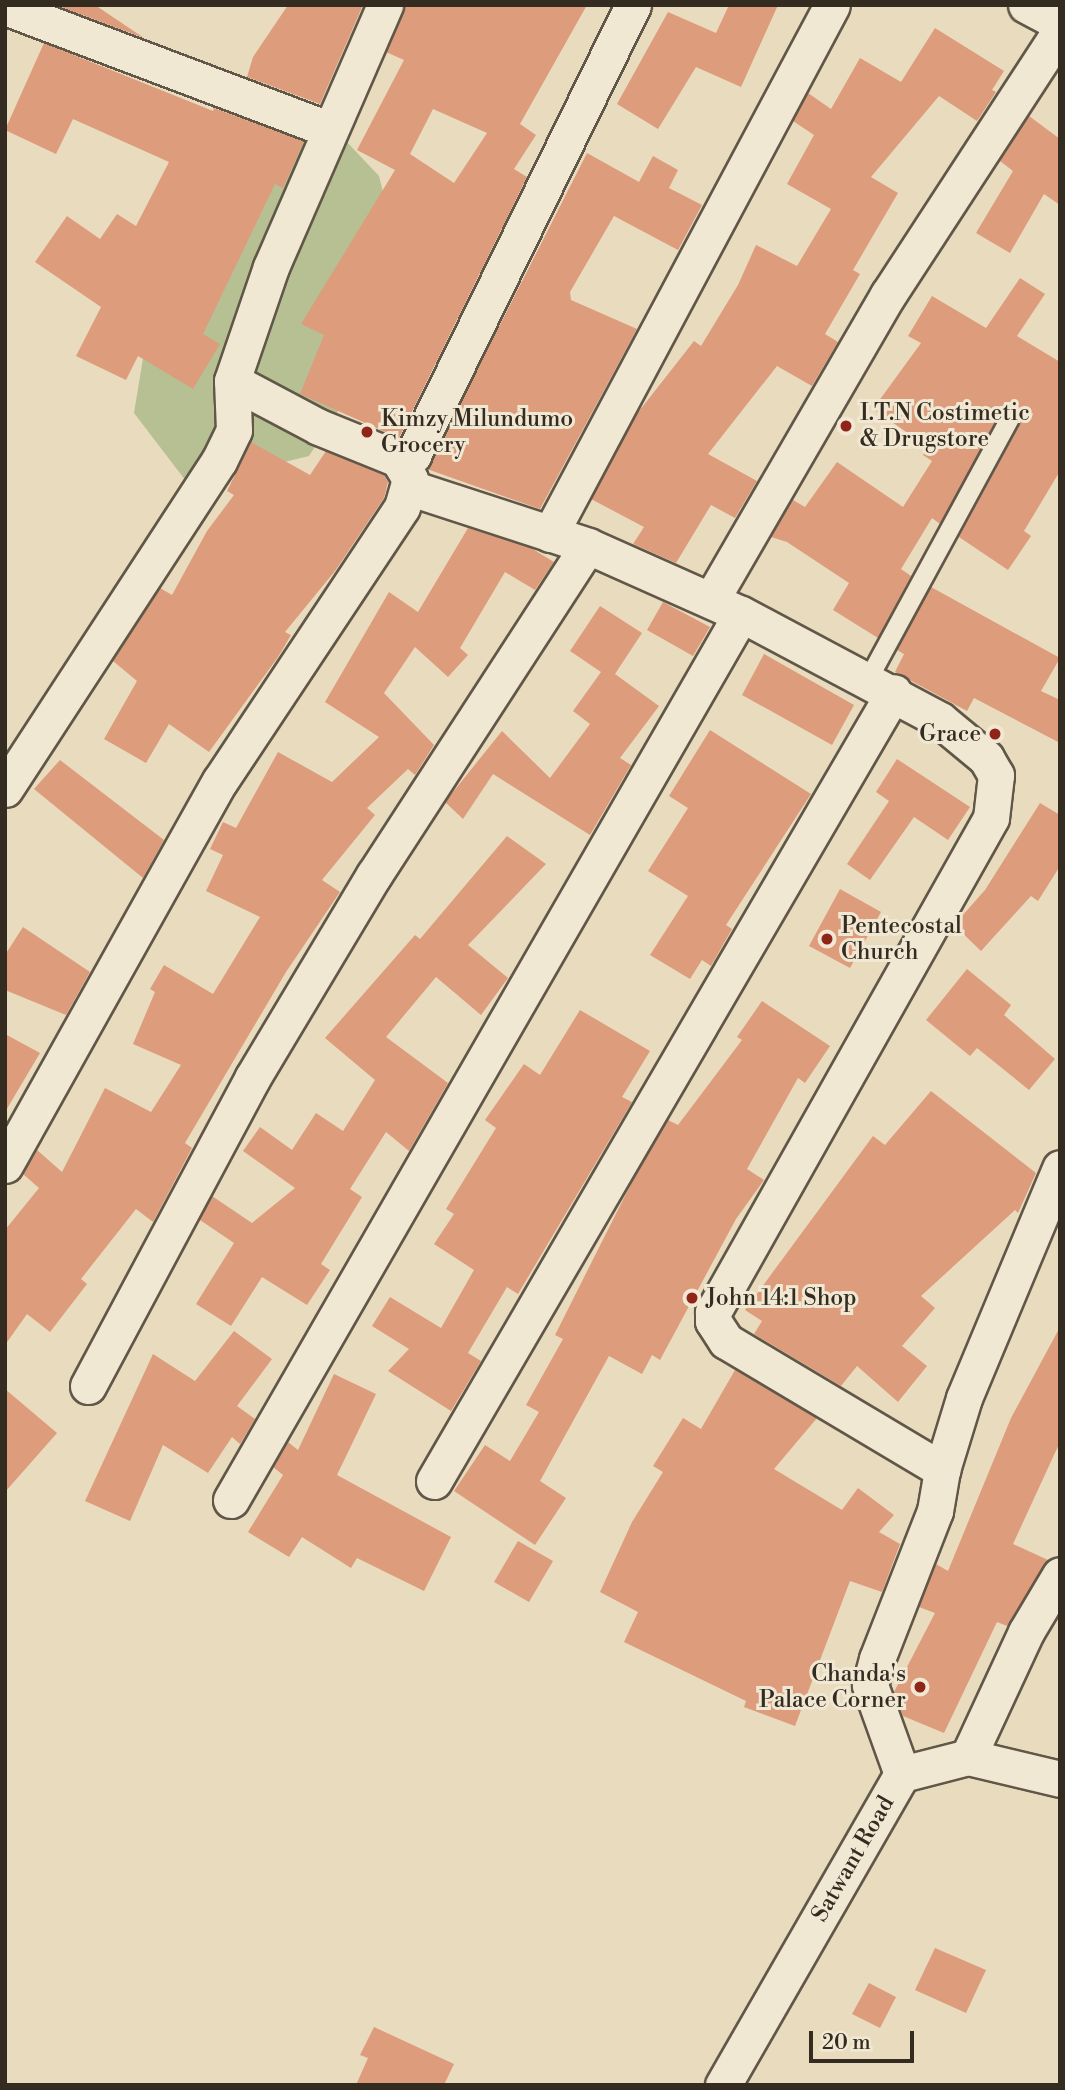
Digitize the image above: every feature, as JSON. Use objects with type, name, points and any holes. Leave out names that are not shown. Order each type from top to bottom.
[{"type":"street","points":[[5,789],[219,461],[234,430],[232,381],[271,267],[328,129],[385,5]]},
{"type":"street","points":[[5,1165],[220,781],[387,531],[412,455],[633,5]]},
{"type":"street","points":[[550,534],[832,5]]},
{"type":"street","points":[[1026,5],[1060,23]]},
{"type":"street","points":[[5,7],[328,129]]},
{"type":"street","points":[[231,1500],[726,607],[888,295],[1060,31]]},
{"type":"street","points":[[232,381],[404,474],[550,534],[588,546],[726,607],[881,686],[940,720],[986,758],[996,775],[991,818],[713,1312],[713,1321],[726,1341],[942,1470]]},
{"type":"street","points":[[88,1385],[253,1077],[374,876],[588,546]]},
{"type":"street","points":[[434,1481],[881,686]]},
{"type":"street","points":[[902,1774],[870,1685],[935,1511],[942,1470],[964,1398],[1060,1168]]},
{"type":"street","points":[[968,1757],[1026,1632],[1060,1575]]},
{"type":"street","name":"Satwant Road","points":[[723,2085],[902,1774],[968,1757],[1060,1779]]},
{"type":"lane","points":[[881,686],[1010,419]]},
{"type":"green space","points":[[327,121],[379,176],[410,300],[309,456],[189,485],[134,413],[155,286],[263,127]]},
{"type":"building","points":[[95,5],[144,38],[61,7]]},
{"type":"building","points":[[288,5],[363,5],[320,104],[247,77],[253,57]]},
{"type":"building","points":[[405,5],[587,5],[520,124],[536,135],[514,169],[527,177],[399,438],[300,394],[324,335],[301,324],[395,170],[357,150],[404,60],[386,52]],"holes":[[[433,109],[487,133],[454,183],[410,154]]]},
{"type":"building","points":[[729,5],[778,5],[741,87],[696,67],[658,129],[617,104],[668,12],[716,33]]},
{"type":"building","points":[[935,28],[1004,71],[992,90],[996,92],[977,121],[939,96],[871,177],[898,193],[853,270],[860,274],[825,334],[838,342],[812,386],[777,366],[708,454],[757,481],[735,518],[711,505],[676,563],[633,544],[644,527],[591,499],[636,415],[694,341],[701,346],[738,285],[756,245],[797,266],[831,209],[787,184],[814,135],[793,121],[808,93],[831,109],[860,58],[901,82]]},
{"type":"building","points":[[44,43],[213,111],[214,108],[304,141],[283,188],[275,184],[203,334],[220,344],[193,389],[138,356],[126,380],[76,356],[101,307],[35,262],[67,216],[100,239],[117,214],[136,226],[169,162],[73,119],[56,154],[5,130]]},
{"type":"building","points":[[1029,116],[1060,139],[1060,205],[1044,194],[1010,253],[976,233],[1013,171],[1000,161]]},
{"type":"building","points":[[587,153],[639,182],[653,156],[678,170],[669,188],[702,205],[678,250],[614,216],[570,292],[571,300],[637,329],[540,509],[427,469]]},
{"type":"building","points":[[1020,278],[1045,294],[1017,336],[1060,362],[1060,471],[1024,531],[1031,536],[1008,570],[959,537],[1020,424],[1016,409],[1004,410],[940,524],[932,518],[901,569],[911,576],[878,638],[833,610],[849,583],[787,542],[771,537],[793,500],[805,507],[837,462],[903,507],[932,461],[923,455],[928,447],[873,409],[921,343],[908,336],[932,296],[986,328]]},
{"type":"building","points":[[251,442],[310,475],[326,451],[384,475],[388,482],[384,498],[335,571],[285,632],[291,635],[278,657],[209,752],[169,724],[146,763],[104,739],[137,681],[113,661],[160,588],[172,595],[207,531],[234,495],[227,491]]},
{"type":"building","points":[[468,528],[531,548],[554,562],[535,590],[505,572],[460,648],[468,655],[448,677],[415,647],[384,693],[434,745],[415,775],[408,769],[367,808],[375,815],[322,880],[340,892],[286,972],[185,1143],[192,1148],[153,1222],[136,1209],[81,1279],[87,1284],[50,1332],[27,1314],[5,1345],[5,1230],[39,1188],[23,1174],[37,1150],[62,1172],[105,1088],[151,1112],[181,1065],[133,1044],[155,992],[150,989],[164,965],[213,994],[260,917],[206,891],[223,855],[210,849],[223,822],[236,828],[278,752],[332,782],[379,737],[325,702],[389,592],[418,612]]},
{"type":"building","points":[[931,587],[1060,658],[1041,691],[1060,700],[1060,743],[974,698],[967,711],[895,672],[904,654],[897,650]]},
{"type":"building","points":[[663,602],[710,627],[693,656],[647,630]]},
{"type":"building","points":[[600,606],[642,633],[615,674],[659,706],[620,758],[631,765],[590,835],[493,774],[463,819],[445,802],[502,731],[550,778],[590,724],[573,711],[601,672],[570,651]]},
{"type":"building","points":[[764,654],[854,705],[832,745],[742,695]]},
{"type":"building","points":[[710,730],[811,794],[726,925],[732,929],[711,966],[702,960],[690,979],[650,955],[688,896],[648,871],[688,808],[669,796]]},
{"type":"building","points":[[897,759],[970,807],[948,840],[914,817],[870,880],[847,864],[889,801],[876,792]]},
{"type":"building","points":[[60,760],[164,840],[143,878],[34,789]]},
{"type":"building","points":[[1040,803],[1060,815],[1060,866],[1038,901],[1031,896],[981,951],[954,925],[985,890]]},
{"type":"building","points":[[507,836],[546,864],[468,945],[508,978],[481,1015],[436,977],[386,1037],[448,1083],[409,1151],[386,1132],[350,1189],[362,1197],[321,1264],[330,1270],[307,1305],[262,1277],[231,1326],[196,1304],[234,1243],[200,1220],[212,1196],[252,1223],[295,1188],[243,1151],[260,1127],[292,1150],[316,1113],[343,1131],[375,1080],[325,1038],[415,935],[420,939]]},
{"type":"building","points":[[840,889],[881,912],[850,968],[809,946]]},
{"type":"building","points":[[23,927],[90,972],[66,1015],[5,990],[5,955]]},
{"type":"building","points":[[967,969],[1011,1005],[1004,1015],[1055,1059],[1029,1090],[977,1048],[970,1056],[926,1020]]},
{"type":"building","points":[[762,1001],[830,1046],[805,1083],[798,1078],[747,1169],[764,1180],[736,1219],[660,1360],[652,1355],[642,1374],[609,1356],[540,1481],[566,1498],[535,1545],[454,1491],[485,1445],[510,1461],[539,1412],[526,1405],[563,1339],[555,1335],[635,1176],[668,1120],[678,1125],[742,1040],[737,1037]]},
{"type":"building","points":[[580,1010],[650,1051],[622,1097],[632,1102],[518,1294],[507,1287],[468,1353],[481,1361],[451,1411],[388,1371],[409,1349],[372,1326],[390,1297],[441,1328],[474,1270],[434,1244],[454,1214],[446,1209],[496,1128],[485,1120],[524,1064],[540,1075]]},
{"type":"building","points":[[5,1034],[40,1053],[5,1112]]},
{"type":"building","points":[[931,1091],[1036,1173],[1018,1213],[1015,1210],[921,1296],[935,1308],[902,1346],[927,1366],[898,1402],[857,1366],[841,1386],[754,1334],[762,1321],[745,1310],[873,1136],[885,1145]]},
{"type":"building","points":[[1060,1327],[1060,1442],[1013,1544],[1048,1560],[1007,1626],[997,1622],[944,1733],[903,1716],[894,1692],[935,1613],[919,1607],[936,1564],[948,1571],[1011,1418]]},
{"type":"building","points":[[234,1331],[272,1359],[237,1406],[255,1419],[240,1444],[232,1437],[208,1473],[163,1445],[130,1521],[85,1501],[153,1354],[195,1381]]},
{"type":"building","points":[[735,1370],[817,1418],[774,1469],[842,1510],[858,1488],[894,1515],[879,1532],[900,1544],[882,1592],[850,1581],[795,1726],[744,1707],[746,1701],[624,1642],[638,1612],[600,1592],[632,1522],[663,1472],[653,1466],[683,1418],[701,1429]]},
{"type":"building","points":[[334,1374],[376,1394],[337,1475],[451,1537],[424,1591],[357,1558],[351,1568],[302,1537],[289,1557],[248,1532],[283,1475],[273,1467],[288,1442],[298,1450]]},
{"type":"building","points":[[5,1389],[57,1433],[5,1492]]},
{"type":"building","points":[[518,1541],[553,1561],[529,1602],[494,1582]]},
{"type":"building","points":[[935,1948],[986,1970],[966,2013],[915,1990]]},
{"type":"building","points":[[869,1983],[896,1997],[880,2028],[852,2014]]},
{"type":"building","points":[[374,2027],[454,2064],[444,2085],[356,2085],[368,2058],[360,2055]]},
{"type":"place","name":"I.T.N Costimetic & Drugstore","points":[[846,426]]},
{"type":"place","name":"Kimzy Milundumo Grocery","points":[[367,432]]},
{"type":"place","name":"Grace","points":[[995,734]]},
{"type":"place","name":"Pentecostal Church","points":[[827,939]]},
{"type":"place","name":"John 14:1 Shop","points":[[692,1298]]},
{"type":"place","name":"Chanda's Palace Corner","points":[[920,1687]]}]
